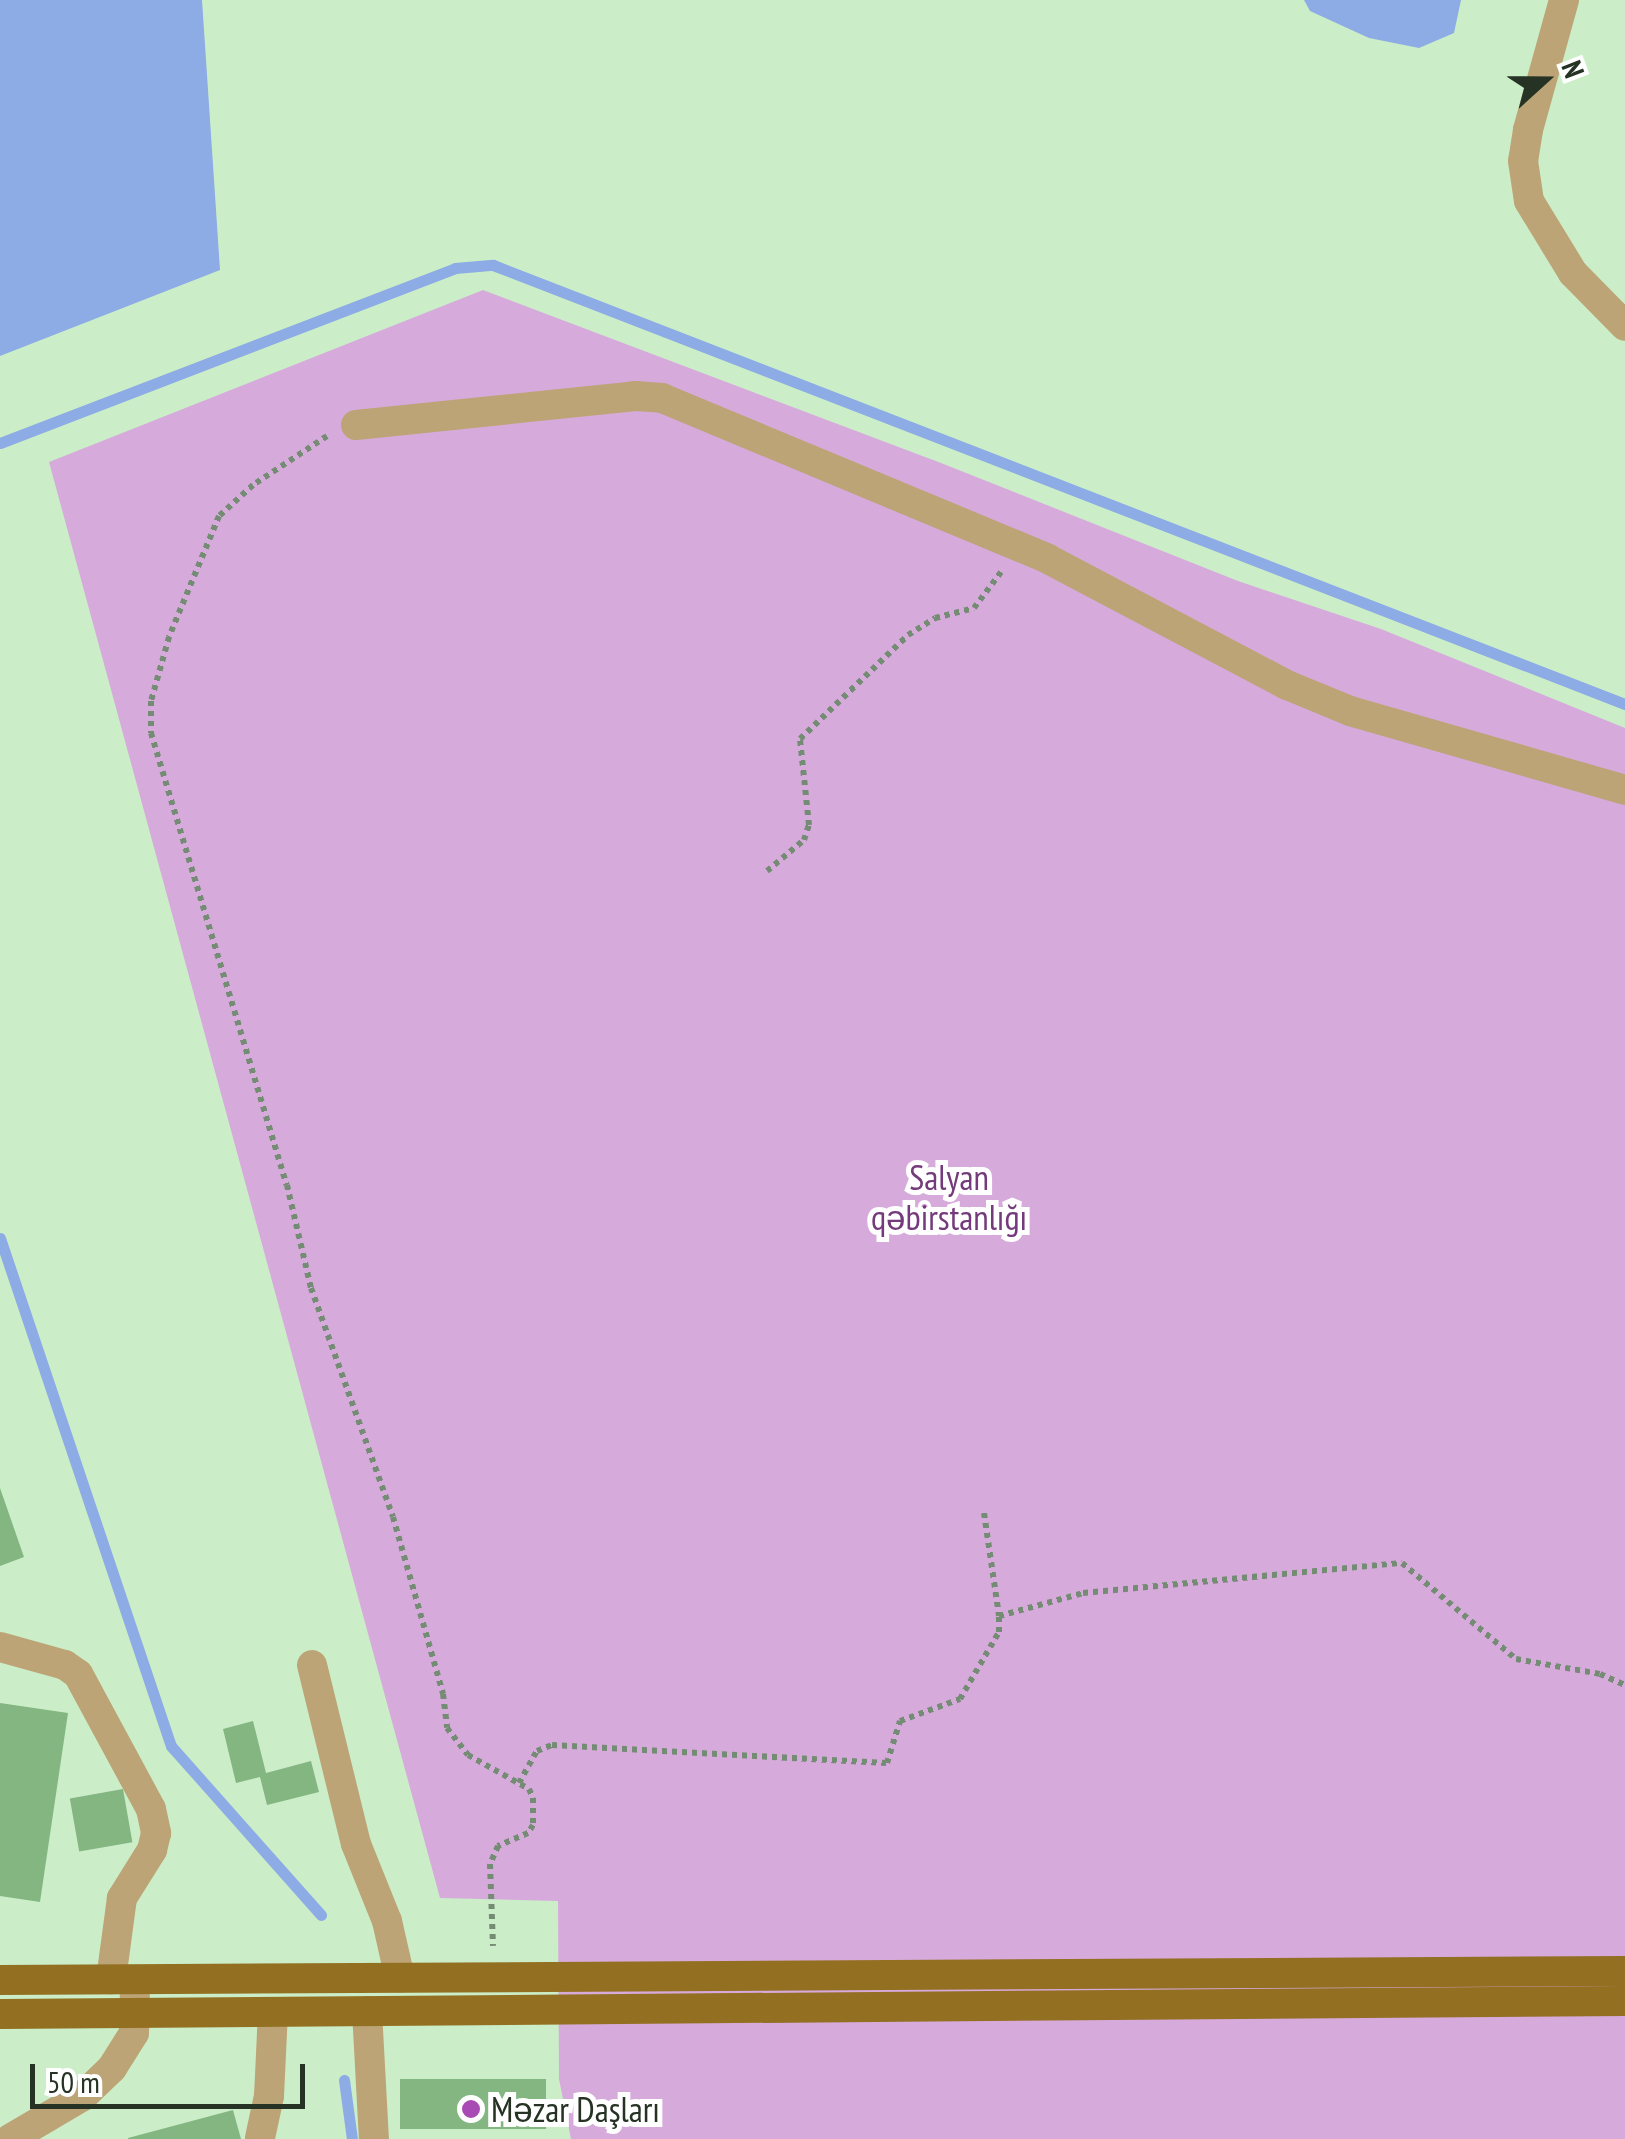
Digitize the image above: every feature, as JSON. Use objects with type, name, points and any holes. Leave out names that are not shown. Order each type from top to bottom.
[{"type":"main road","points":[[0,1980],[1625,1971]]},
{"type":"main road","points":[[0,2014],[1625,2001]]},
{"type":"street","points":[[1564,0],[1528,130],[1523,161],[1529,201],[1573,273],[1625,326]]},
{"type":"street","points":[[356,425],[635,396],[662,398],[1018,546],[1287,686],[1350,711],[1625,790]]},
{"type":"street","points":[[0,1647],[66,1664],[78,1674],[150,1810],[156,1832],[152,1850],[122,1898],[115,1920],[123,1979],[135,2013],[130,2046],[93,2089],[10,2139]]},
{"type":"street","points":[[312,1665],[356,1844],[387,1922],[400,1978]]},
{"type":"street","points":[[366,2011],[374,2139]]},
{"type":"street","points":[[260,2138],[269,2096],[273,2012]]},
{"type":"path","points":[[356,425],[322,438],[253,485],[219,516],[169,637],[151,701],[151,734],[288,1186],[311,1288],[393,1516],[443,1694],[448,1728],[468,1755],[529,1788],[532,1798],[533,1825],[528,1833],[498,1846],[490,1864],[493,1977]]},
{"type":"path","points":[[767,871],[804,840],[809,825],[800,739],[922,624],[974,608],[1018,546]]},
{"type":"path","points":[[519,1783],[537,1750],[552,1745],[887,1763],[900,1721],[960,1699],[999,1632],[984,1513]]},
{"type":"path","points":[[999,1616],[1083,1593],[1402,1563],[1516,1659],[1600,1674],[1625,1685]]},
{"type":"green space","name":"Salyan qəbirstanlığı","points":[[483,290],[941,463],[1238,581],[1381,629],[1625,728],[1625,2139],[571,2139],[559,2079],[558,1901],[440,1898],[49,462]]},
{"type":"water","points":[[0,0],[202,0],[220,270],[0,356]]},
{"type":"water","points":[[1304,0],[1461,0],[1454,33],[1419,48],[1369,38],[1310,11]]},
{"type":"building","points":[[0,1488],[24,1557],[0,1566]]},
{"type":"building","points":[[0,1703],[68,1713],[40,1902],[0,1896]]},
{"type":"building","points":[[253,1721],[266,1773],[311,1761],[319,1792],[267,1805],[260,1777],[236,1783],[223,1729]]},
{"type":"building","points":[[123,1789],[132,1842],[79,1852],[70,1798]]},
{"type":"building","points":[[400,2079],[546,2079],[546,2129],[400,2129]]},
{"type":"building","points":[[233,2110],[241,2139],[128,2139],[128,2138]]},
{"type":"waterway","points":[[0,443],[455,268],[493,265],[1625,704]]},
{"type":"waterway","points":[[0,1238],[171,1746],[321,1915]]},
{"type":"waterway","points":[[344,2080],[352,2139]]},
{"type":"place","name":"Məzar Daşları","points":[[471,2109]]}]
